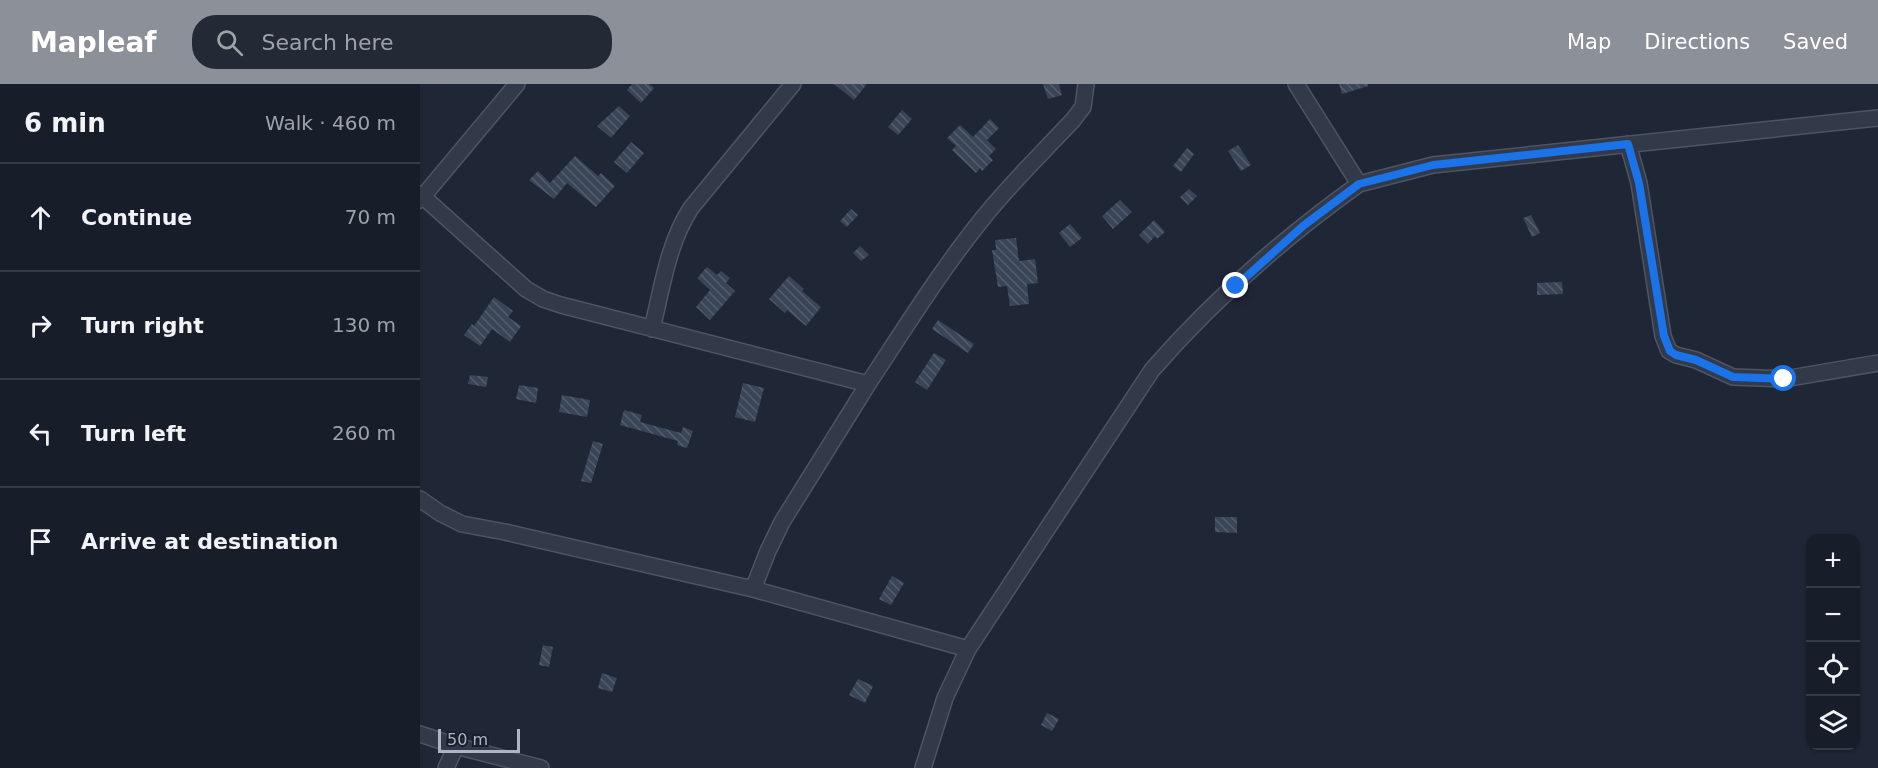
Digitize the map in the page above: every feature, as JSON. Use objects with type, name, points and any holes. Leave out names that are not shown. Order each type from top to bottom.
[{"type":"street","points":[[518,84],[421,197],[526,289],[543,299],[561,305],[868,384]]},
{"type":"street","points":[[652,328],[681,223],[793,84]]},
{"type":"street","points":[[753,589],[782,522],[868,384],[945,269],[981,220],[1083,107],[1086,84]]},
{"type":"street","points":[[1296,84],[1359,184]]},
{"type":"street","points":[[923,768],[945,698],[968,649],[1152,370],[1177,341],[1210,309],[1303,226],[1359,184],[1433,165],[1878,118]]},
{"type":"street","points":[[1628,144],[1639,183],[1664,336],[1670,351],[1733,377],[1784,379],[1878,363]]},
{"type":"street","points":[[420,499],[440,513],[462,524],[753,589],[968,649]]},
{"type":"street","points":[[420,734],[456,746],[541,768]]},
{"type":"street","points":[[446,768],[456,746]]},
{"type":"building","points":[[632,84],[649,84],[654,88],[641,103],[627,90]]},
{"type":"building","points":[[834,84],[867,84],[854,100]]},
{"type":"building","points":[[1043,84],[1059,84],[1062,95],[1048,99]]},
{"type":"building","points":[[1339,84],[1368,84],[1368,86],[1342,94]]},
{"type":"building","points":[[619,106],[630,116],[611,138],[597,126]]},
{"type":"building","points":[[902,110],[912,119],[898,135],[888,127]]},
{"type":"building","points":[[990,119],[999,128],[987,140],[996,149],[989,156],[993,160],[982,171],[980,168],[976,173],[952,150],[956,146],[947,138],[960,125],[973,137]]},
{"type":"building","points":[[631,142],[644,153],[627,173],[614,162]]},
{"type":"building","points":[[1238,145],[1251,165],[1241,171],[1228,151]]},
{"type":"building","points":[[1187,148],[1194,154],[1181,172],[1173,166]]},
{"type":"building","points":[[575,156],[598,176],[601,173],[615,186],[596,207],[567,183],[554,199],[529,180],[538,171],[550,183]]},
{"type":"building","points":[[1189,189],[1197,196],[1188,205],[1180,197]]},
{"type":"building","points":[[1120,200],[1132,212],[1113,229],[1102,216]]},
{"type":"building","points":[[851,209],[858,215],[847,227],[840,221]]},
{"type":"building","points":[[1531,215],[1540,233],[1532,237],[1523,218]]},
{"type":"building","points":[[1154,220],[1165,232],[1157,239],[1155,236],[1148,244],[1139,235]]},
{"type":"building","points":[[1070,224],[1082,238],[1070,247],[1059,233]]},
{"type":"building","points":[[1016,238],[1019,261],[1035,259],[1038,283],[1027,284],[1029,304],[1010,306],[1007,286],[998,287],[992,250],[996,250],[995,240]]},
{"type":"building","points":[[860,246],[869,255],[861,261],[853,253]]},
{"type":"building","points":[[707,267],[717,275],[721,271],[730,278],[726,283],[735,291],[710,320],[696,307],[710,290],[697,278]]},
{"type":"building","points":[[789,276],[821,307],[806,326],[787,310],[785,313],[769,299]]},
{"type":"building","points":[[1562,282],[1563,294],[1537,295],[1537,283]]},
{"type":"building","points":[[494,297],[513,311],[508,317],[521,326],[510,342],[492,329],[480,346],[464,335],[472,324],[474,326]]},
{"type":"building","points":[[938,320],[974,344],[968,353],[932,329]]},
{"type":"building","points":[[934,353],[946,360],[927,390],[915,382]]},
{"type":"building","points":[[470,375],[488,377],[486,387],[468,384]]},
{"type":"building","points":[[743,383],[764,388],[755,422],[735,417]]},
{"type":"building","points":[[519,385],[538,388],[536,403],[516,399]]},
{"type":"building","points":[[562,395],[590,400],[587,417],[559,412]]},
{"type":"building","points":[[624,410],[642,415],[640,422],[681,433],[683,427],[693,431],[687,448],[677,445],[678,441],[620,425]]},
{"type":"building","points":[[593,441],[603,444],[591,483],[581,481]]},
{"type":"building","points":[[1215,517],[1237,517],[1237,533],[1215,532]]},
{"type":"building","points":[[892,576],[904,583],[891,605],[879,599]]},
{"type":"building","points":[[543,645],[553,647],[549,667],[539,665]]},
{"type":"building","points":[[602,673],[617,678],[612,692],[598,688]]},
{"type":"building","points":[[858,679],[873,686],[865,703],[849,695]]},
{"type":"building","points":[[1047,713],[1059,719],[1052,731],[1041,725]]},
{"type":"route","points":[[1236,286],[1303,226],[1359,184],[1433,165],[1628,144],[1639,183],[1664,336],[1670,351],[1733,377],[1784,379]]}]
